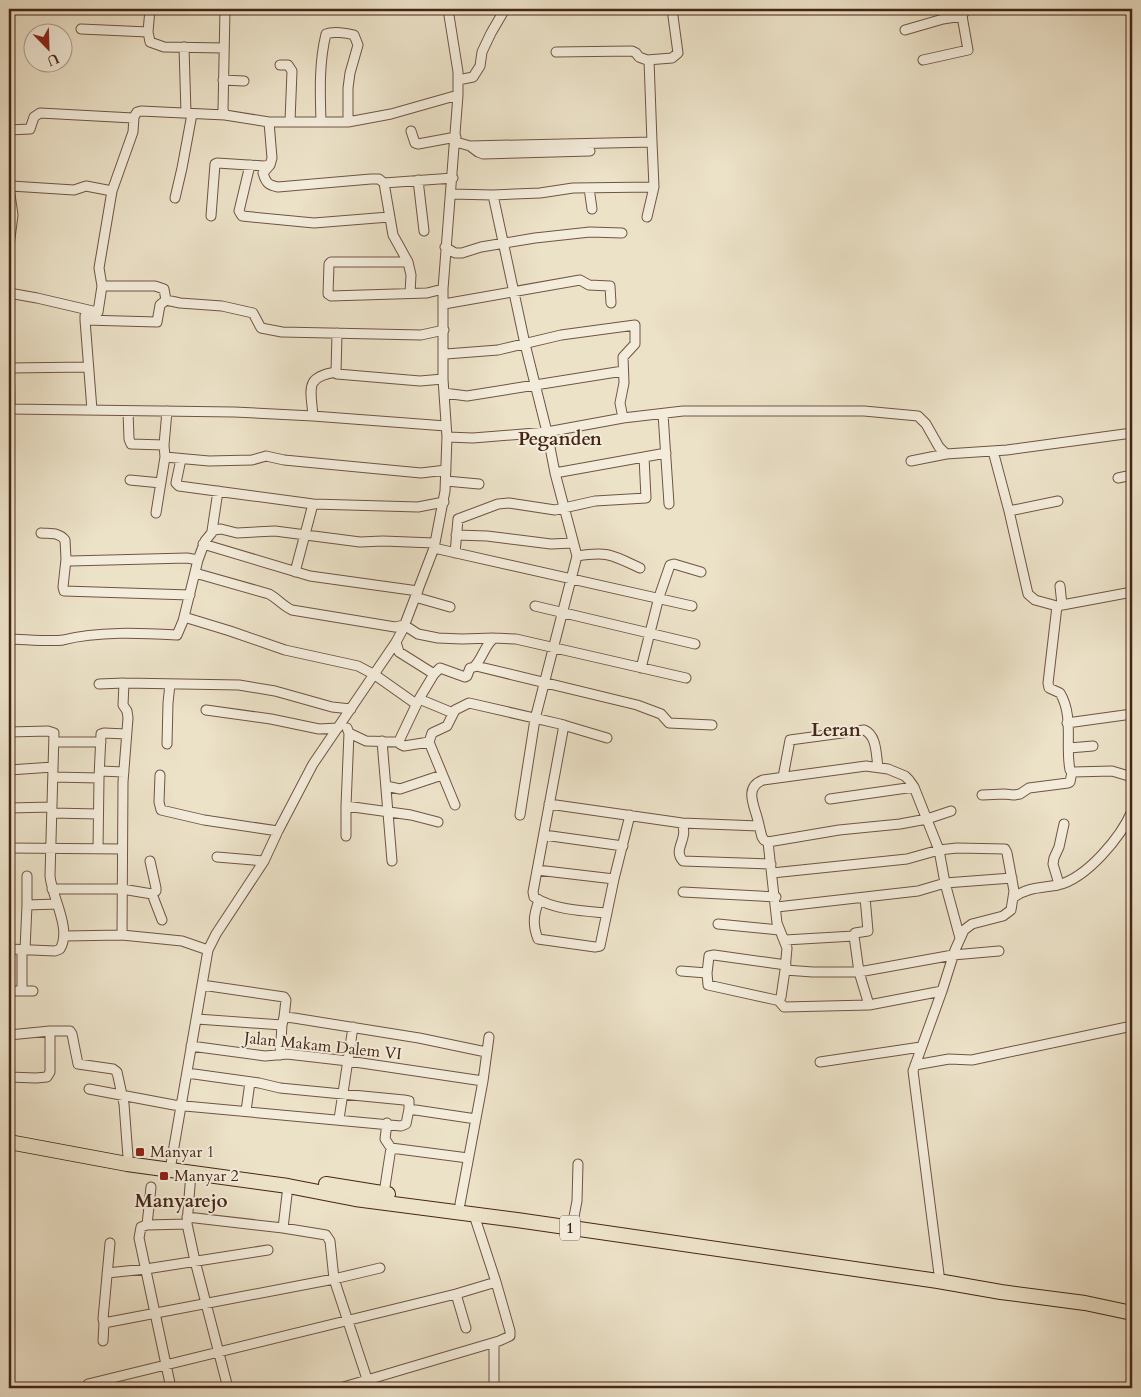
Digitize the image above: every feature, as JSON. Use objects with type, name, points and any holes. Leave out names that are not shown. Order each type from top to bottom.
[{"type":"highway","name":"1","points":[[9,1135],[128,1158],[289,1178],[460,1204],[573,1225],[1001,1292],[1085,1303],[1132,1313]]},
{"type":"highway","name":"1","points":[[9,1142],[127,1164],[191,1179],[474,1215],[573,1225],[939,1274],[1132,1303]]},
{"type":"street","points":[[150,9],[148,32],[150,42],[164,47],[224,48]]},
{"type":"street","points":[[225,9],[223,80],[223,110],[225,115]]},
{"type":"street","points":[[171,1164],[208,950],[216,934],[264,861],[313,764],[396,642],[434,545],[444,502],[446,480],[447,436],[443,379],[444,289],[458,95],[458,80],[448,9]]},
{"type":"street","points":[[458,80],[473,77],[477,71],[480,66],[482,52],[505,9]]},
{"type":"street","points":[[556,52],[632,51],[639,57],[648,60],[672,58],[678,53],[672,9],[699,9]]},
{"type":"street","points":[[905,30],[965,11],[968,50],[923,60]]},
{"type":"street","points":[[82,29],[148,32]]},
{"type":"street","points":[[321,121],[320,87],[322,57],[326,34],[329,32],[354,35],[357,40],[358,45],[348,88],[348,122]]},
{"type":"street","points":[[175,198],[182,168],[189,114],[184,47]]},
{"type":"street","points":[[647,217],[654,187],[648,60]]},
{"type":"street","points":[[280,65],[288,65],[292,71],[290,121]]},
{"type":"street","points":[[223,80],[244,81]]},
{"type":"street","points":[[98,312],[102,286],[99,268],[112,190],[133,132],[133,118],[141,110],[225,115],[269,122],[348,122],[391,114],[458,95]]},
{"type":"street","points":[[9,130],[30,129],[34,117],[40,113],[133,118]]},
{"type":"street","points":[[269,122],[272,158],[270,165],[264,173],[265,180],[271,186],[278,187],[371,178],[379,179],[384,183],[393,235],[408,262],[411,275],[410,293]]},
{"type":"street","points":[[410,132],[418,144],[456,139],[483,154],[512,149],[652,142]]},
{"type":"street","points":[[512,149],[590,151]]},
{"type":"street","points":[[211,216],[215,164],[270,165]]},
{"type":"street","points":[[250,165],[239,211],[242,216],[314,224],[389,218]]},
{"type":"street","points":[[384,183],[453,178]]},
{"type":"street","points":[[418,180],[424,230]]},
{"type":"street","points":[[9,246],[13,215],[9,188],[11,186],[74,190],[86,186],[112,190]]},
{"type":"street","points":[[451,194],[493,195],[589,188],[654,187]]},
{"type":"street","points":[[589,188],[592,209]]},
{"type":"street","points":[[493,195],[525,344],[577,556],[535,719],[520,815]]},
{"type":"street","points":[[446,247],[455,253],[462,253],[481,247],[535,238],[583,233],[622,233]]},
{"type":"street","points":[[408,262],[330,262],[328,292],[330,296],[426,293],[444,289]]},
{"type":"street","points":[[444,304],[580,280],[589,285],[610,286],[611,303]]},
{"type":"street","points":[[102,286],[155,286],[164,290],[166,300]]},
{"type":"street","points":[[9,293],[98,312]]},
{"type":"street","points":[[85,320],[156,322],[160,305],[166,300]]},
{"type":"street","points":[[166,300],[222,306],[253,313],[259,327],[268,330],[421,335],[444,330]]},
{"type":"street","points":[[92,410],[85,316],[98,312]]},
{"type":"street","points":[[443,351],[446,354],[476,353],[561,335],[635,325],[635,344],[623,357],[623,389],[620,403],[623,418]]},
{"type":"street","points":[[336,372],[337,333]]},
{"type":"street","points":[[9,348],[10,409],[128,410],[313,416],[446,426]]},
{"type":"street","points":[[10,368],[88,367]]},
{"type":"street","points":[[444,392],[466,396],[623,371]]},
{"type":"street","points":[[313,416],[311,392],[313,381],[323,374],[336,372],[337,374],[420,382],[443,379]]},
{"type":"street","points":[[128,410],[129,439],[131,444],[164,445]]},
{"type":"street","points":[[156,513],[165,457],[164,445],[167,411]]},
{"type":"street","points":[[447,436],[473,438],[547,432],[623,418],[683,411],[864,411],[914,414],[918,416],[926,424],[939,447],[946,454]]},
{"type":"street","points":[[663,414],[669,504]]},
{"type":"street","points":[[911,461],[946,454],[993,451],[1132,433]]},
{"type":"street","points":[[993,451],[1028,594],[1035,600],[1059,605],[1132,592]]},
{"type":"street","points":[[555,472],[666,453]]},
{"type":"street","points":[[165,457],[252,460],[266,456],[284,460],[421,473],[446,470]]},
{"type":"street","points":[[455,553],[458,519],[498,504],[509,503],[553,510],[595,501],[646,499],[644,457]]},
{"type":"street","points":[[181,459],[176,485],[313,504],[418,507],[444,502]]},
{"type":"street","points":[[1118,478],[1132,475]]},
{"type":"street","points":[[130,480],[161,483]]},
{"type":"street","points":[[446,480],[479,484]]},
{"type":"street","points":[[9,639],[60,640],[72,636],[177,635],[184,617],[203,544],[212,531],[218,491]]},
{"type":"street","points":[[1009,511],[1058,501]]},
{"type":"street","points":[[294,572],[313,504]]},
{"type":"street","points":[[212,531],[221,529],[241,533],[268,530],[360,542],[383,541],[434,545],[455,553],[659,597],[692,606]]},
{"type":"street","points":[[41,534],[58,534],[64,537],[66,560],[62,587],[64,591],[190,595]]},
{"type":"street","points":[[456,535],[487,536],[552,544],[574,543]]},
{"type":"street","points":[[203,544],[294,572],[416,594],[450,607]]},
{"type":"street","points":[[577,556],[594,553],[611,554],[640,568]]},
{"type":"street","points":[[66,560],[188,558],[198,560]]},
{"type":"street","points":[[641,668],[659,597],[671,564],[700,572]]},
{"type":"street","points":[[194,573],[269,594],[279,599],[284,606],[292,610],[395,628],[404,624]]},
{"type":"street","points":[[982,795],[1014,795],[1032,787],[1068,783],[1071,780],[1072,772],[1069,768],[1067,723],[1061,695],[1048,686],[1060,586]]},
{"type":"street","points":[[535,606],[695,644]]},
{"type":"street","points":[[184,617],[285,650],[358,666],[375,674],[418,702],[453,714]]},
{"type":"street","points":[[404,624],[418,634],[438,638],[516,640],[686,678]]},
{"type":"street","points":[[476,666],[487,644],[494,638]]},
{"type":"street","points":[[396,642],[399,652],[434,674]]},
{"type":"street","points":[[399,742],[418,702],[434,674],[440,668],[466,677],[470,668],[476,666],[637,705],[661,714],[669,723],[712,726]]},
{"type":"street","points":[[122,935],[124,772],[128,718],[128,712],[123,705],[124,683]]},
{"type":"street","points":[[99,684],[239,685],[275,691],[332,707],[351,709]]},
{"type":"street","points":[[167,744],[170,684]]},
{"type":"street","points":[[455,805],[429,742],[432,733],[448,726],[457,709],[469,704],[608,738]]},
{"type":"street","points":[[206,710],[271,719],[319,729],[338,728]]},
{"type":"street","points":[[1067,723],[1132,714]]},
{"type":"street","points":[[344,720],[349,733],[346,836]]},
{"type":"street","points":[[564,726],[533,892],[534,897],[565,908],[607,913]]},
{"type":"street","points":[[783,777],[790,740],[864,730],[870,732],[873,737],[878,767]]},
{"type":"street","points":[[9,732],[54,733],[51,847],[52,889],[62,919],[65,936],[63,944],[57,950],[9,949]]},
{"type":"street","points":[[98,849],[101,734],[104,732],[126,734]]},
{"type":"street","points":[[349,733],[366,741],[399,742],[404,746],[429,742]]},
{"type":"street","points":[[382,741],[392,861]]},
{"type":"street","points":[[54,742],[101,742]]},
{"type":"street","points":[[1069,748],[1093,746]]},
{"type":"street","points":[[951,811],[927,819],[900,824],[839,830],[768,842],[763,839],[751,800],[753,788],[758,782],[783,777],[866,766],[878,767],[908,778],[914,787],[927,819],[939,850],[945,884],[960,938]]},
{"type":"street","points":[[9,770],[53,767]]},
{"type":"street","points":[[1072,772],[1112,771],[1132,777]]},
{"type":"street","points":[[53,777],[124,772]]},
{"type":"street","points":[[160,775],[159,802],[161,810],[204,820],[278,831]]},
{"type":"street","points":[[386,786],[400,789],[442,775]]},
{"type":"street","points":[[830,798],[914,787]]},
{"type":"street","points":[[549,804],[682,823],[759,826]]},
{"type":"street","points":[[346,806],[389,811],[438,822]]},
{"type":"street","points":[[9,808],[98,814]]},
{"type":"street","points":[[1014,897],[1029,889],[1059,884],[1075,878],[1096,860],[1121,831],[1132,811]]},
{"type":"street","points":[[539,900],[533,918],[535,930],[540,940],[599,947],[630,815]]},
{"type":"street","points":[[682,823],[685,833],[678,853],[683,861],[771,869],[907,859],[939,850],[957,848],[1004,849],[1007,853],[1014,897],[1011,910],[1008,914],[972,924],[964,930],[953,955],[915,1065],[914,1082],[939,1274]]},
{"type":"street","points":[[1059,884],[1053,864],[1064,824]]},
{"type":"street","points":[[544,835],[623,846]]},
{"type":"street","points":[[768,842],[779,930],[787,948],[781,996],[778,1000]]},
{"type":"street","points":[[9,848],[122,849]]},
{"type":"street","points":[[217,857],[264,861]]},
{"type":"street","points":[[150,861],[156,888],[156,892],[152,894]]},
{"type":"street","points":[[537,870],[614,879]]},
{"type":"street","points":[[22,991],[27,876]]},
{"type":"street","points":[[777,908],[918,891],[945,884],[1012,878]]},
{"type":"street","points":[[52,889],[122,889],[152,894]]},
{"type":"street","points":[[683,892],[776,898]]},
{"type":"street","points":[[152,894],[162,920]]},
{"type":"street","points":[[785,940],[854,936],[855,933],[868,931],[865,897]]},
{"type":"street","points":[[27,905],[57,904]]},
{"type":"street","points":[[718,924],[779,930]]},
{"type":"street","points":[[65,936],[122,935],[182,940],[208,950]]},
{"type":"street","points":[[854,936],[858,972],[868,1005]]},
{"type":"street","points":[[942,991],[868,1005],[784,1007],[778,1000],[708,985],[706,973],[709,958],[712,955],[814,972],[858,972],[953,955],[999,951]]},
{"type":"street","points":[[681,972],[706,973]]},
{"type":"street","points":[[202,986],[284,997],[286,1000],[280,1055]]},
{"type":"street","points":[[9,991],[34,991]]},
{"type":"street","points":[[197,1018],[283,1021],[352,1027],[486,1052]]},
{"type":"street","points":[[915,1065],[950,1059],[972,1060],[1132,1026]]},
{"type":"street","points":[[339,1119],[352,1027]]},
{"type":"street","points":[[9,1076],[47,1077],[50,1072],[50,1031]]},
{"type":"street","points":[[9,1035],[50,1031],[72,1032],[78,1064],[113,1069],[117,1072],[122,1094],[128,1158]]},
{"type":"street","points":[[460,1204],[483,1081],[489,1037]]},
{"type":"street","name":"Jalan Makam Dalem VI","points":[[190,1046],[265,1056],[280,1055],[348,1061],[483,1081]]},
{"type":"street","points":[[820,1062],[921,1047]]},
{"type":"street","points":[[89,1089],[174,1105],[405,1125],[409,1109],[408,1100],[297,1090],[187,1073]]},
{"type":"street","points":[[246,1111],[250,1082]]},
{"type":"street","points":[[409,1109],[476,1119]]},
{"type":"street","points":[[384,1193],[391,1148],[385,1139],[387,1123]]},
{"type":"street","points":[[391,1148],[468,1158]]},
{"type":"street","points":[[573,1225],[577,1201],[578,1164]]},
{"type":"street","points":[[191,1179],[187,1221],[195,1261],[228,1388]]},
{"type":"street","points":[[147,1225],[151,1186]]},
{"type":"street","points":[[283,1228],[287,1192]]},
{"type":"street","points":[[340,1388],[369,1384],[510,1336],[510,1331],[492,1284],[474,1215]]},
{"type":"street","points":[[171,1388],[154,1314],[140,1229],[147,1225],[187,1221],[283,1228],[326,1235],[330,1241],[334,1278],[369,1384]]},
{"type":"street","points":[[103,1341],[110,1242]]},
{"type":"street","points":[[107,1273],[146,1269],[268,1250]]},
{"type":"street","points":[[104,1323],[380,1268]]},
{"type":"street","points":[[88,1384],[492,1284]]},
{"type":"street","points":[[456,1294],[466,1328]]},
{"type":"street","points":[[494,1388],[499,1341]]},
{"type":"place","name":"Manyar 1","points":[[140,1152]]},
{"type":"place","name":"Manyar 2","points":[[164,1176]]},
{"type":"district","name":"Peganden","points":[[560,439]]},
{"type":"district","name":"Leran","points":[[836,730]]},
{"type":"district","name":"Manyarejo","points":[[181,1201]]}]
